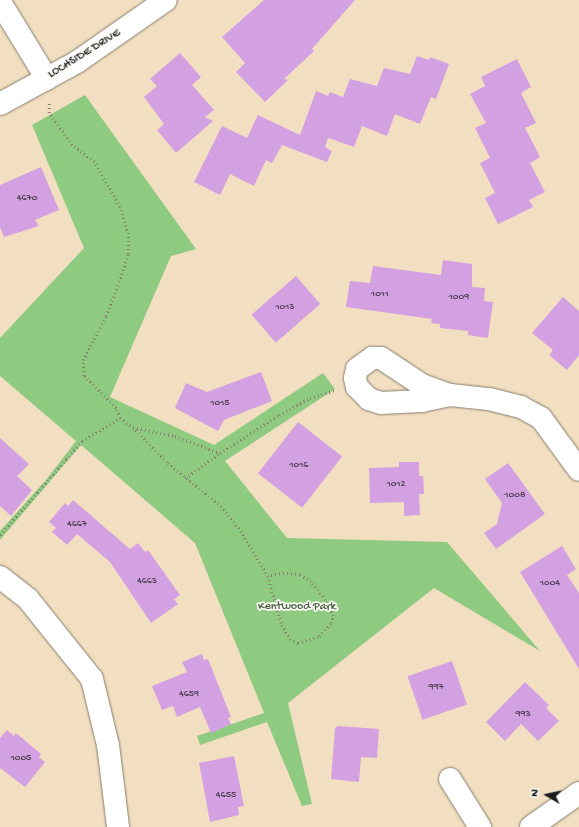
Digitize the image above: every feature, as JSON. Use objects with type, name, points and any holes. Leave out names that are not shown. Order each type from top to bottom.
[{"type":"street","name":"LOCHSIDE DRIVE","points":[[0,104],[77,62],[166,0]]},
{"type":"street","points":[[0,2],[47,79]]},
{"type":"street","points":[[450,395],[422,401],[381,403],[362,394],[357,388],[355,378],[357,369],[372,358],[381,358],[422,385],[450,395],[489,399],[522,407],[541,418],[579,470]]},
{"type":"street","points":[[0,578],[28,599],[92,679],[108,745],[118,827]]},
{"type":"street","points":[[450,779],[480,827]]},
{"type":"street","points":[[530,827],[579,793]]},
{"type":"path","points":[[47,79],[50,113],[72,145],[94,162],[120,207],[128,234],[128,254],[119,282],[106,316],[82,360],[84,376],[116,408],[120,418],[133,427],[185,478],[221,506],[241,531],[268,576],[282,625],[290,639],[298,643],[319,636],[331,624],[333,616],[328,603],[311,582],[300,575],[284,573],[268,576]]},
{"type":"path","points":[[185,478],[220,453],[310,398],[328,390],[357,388]]},
{"type":"path","points":[[0,535],[82,441],[120,418]]},
{"type":"path","points":[[133,427],[175,436],[220,453]]},
{"type":"green space","name":"Kentwood Park","points":[[85,95],[196,249],[171,256],[110,397],[214,445],[323,373],[335,389],[225,461],[287,538],[447,542],[540,651],[434,588],[288,703],[312,804],[302,806],[267,722],[200,745],[197,736],[264,713],[195,543],[81,445],[0,540],[0,531],[46,480],[76,441],[0,376],[0,338],[84,248],[32,125]]},
{"type":"building","points":[[264,0],[355,0],[312,49],[314,51],[284,79],[288,80],[265,102],[236,72],[245,63],[222,37]]},
{"type":"building","points":[[180,53],[201,77],[192,85],[214,110],[205,117],[213,121],[176,153],[157,130],[164,124],[144,97],[157,86],[150,79]]},
{"type":"building","points":[[417,56],[429,60],[430,57],[449,64],[436,99],[431,97],[420,124],[395,114],[387,136],[362,126],[354,147],[328,138],[325,147],[332,151],[327,162],[282,145],[272,163],[266,160],[254,186],[230,174],[220,195],[194,182],[222,126],[247,138],[258,115],[300,135],[316,91],[328,96],[330,92],[343,97],[350,79],[377,86],[384,68],[410,74]]},
{"type":"building","points":[[517,59],[531,87],[521,93],[536,123],[525,128],[540,157],[530,163],[545,192],[529,200],[533,207],[498,224],[485,198],[495,193],[480,163],[490,158],[475,128],[486,123],[470,94],[485,86],[481,77]]},
{"type":"building","points":[[41,167],[59,210],[35,220],[39,226],[4,237],[0,227],[0,185]]},
{"type":"building","points":[[443,260],[472,264],[472,287],[485,288],[484,301],[493,302],[488,338],[468,335],[468,331],[440,328],[440,324],[431,323],[432,319],[346,307],[350,281],[370,283],[373,266],[441,275]]},
{"type":"building","points":[[296,276],[320,304],[276,343],[251,315]]},
{"type":"building","points":[[563,297],[579,311],[579,355],[567,370],[549,355],[553,350],[532,333]]},
{"type":"building","points":[[261,372],[272,401],[224,420],[218,431],[175,408],[186,383],[207,392]]},
{"type":"building","points":[[298,422],[342,456],[302,508],[258,473]]},
{"type":"building","points":[[0,438],[29,464],[17,476],[32,490],[11,516],[0,506]]},
{"type":"building","points":[[399,462],[419,462],[419,476],[423,476],[424,494],[419,494],[420,515],[404,516],[404,502],[370,503],[369,468],[399,467]]},
{"type":"building","points":[[508,463],[545,514],[496,549],[484,533],[497,524],[502,503],[485,479]]},
{"type":"building","points":[[73,500],[130,549],[138,543],[145,552],[148,550],[180,595],[174,599],[178,604],[151,623],[110,562],[77,534],[67,545],[52,532],[56,528],[49,522],[65,503],[68,506]]},
{"type":"building","points":[[562,546],[576,569],[567,575],[579,593],[579,669],[520,572]]},
{"type":"building","points":[[202,654],[204,660],[208,659],[231,717],[228,718],[231,724],[211,733],[200,707],[177,717],[173,706],[162,710],[152,686],[187,672],[182,662]]},
{"type":"building","points":[[452,661],[467,704],[423,720],[408,676]]},
{"type":"building","points":[[525,682],[549,705],[546,708],[559,721],[538,741],[521,724],[505,741],[486,722]]},
{"type":"building","points":[[338,726],[379,729],[377,758],[361,757],[359,782],[331,779],[335,728]]},
{"type":"building","points":[[7,730],[14,736],[16,733],[41,754],[39,757],[45,762],[25,787],[0,768],[0,738]]},
{"type":"building","points":[[234,756],[244,806],[238,807],[239,815],[210,822],[199,763]]}]
